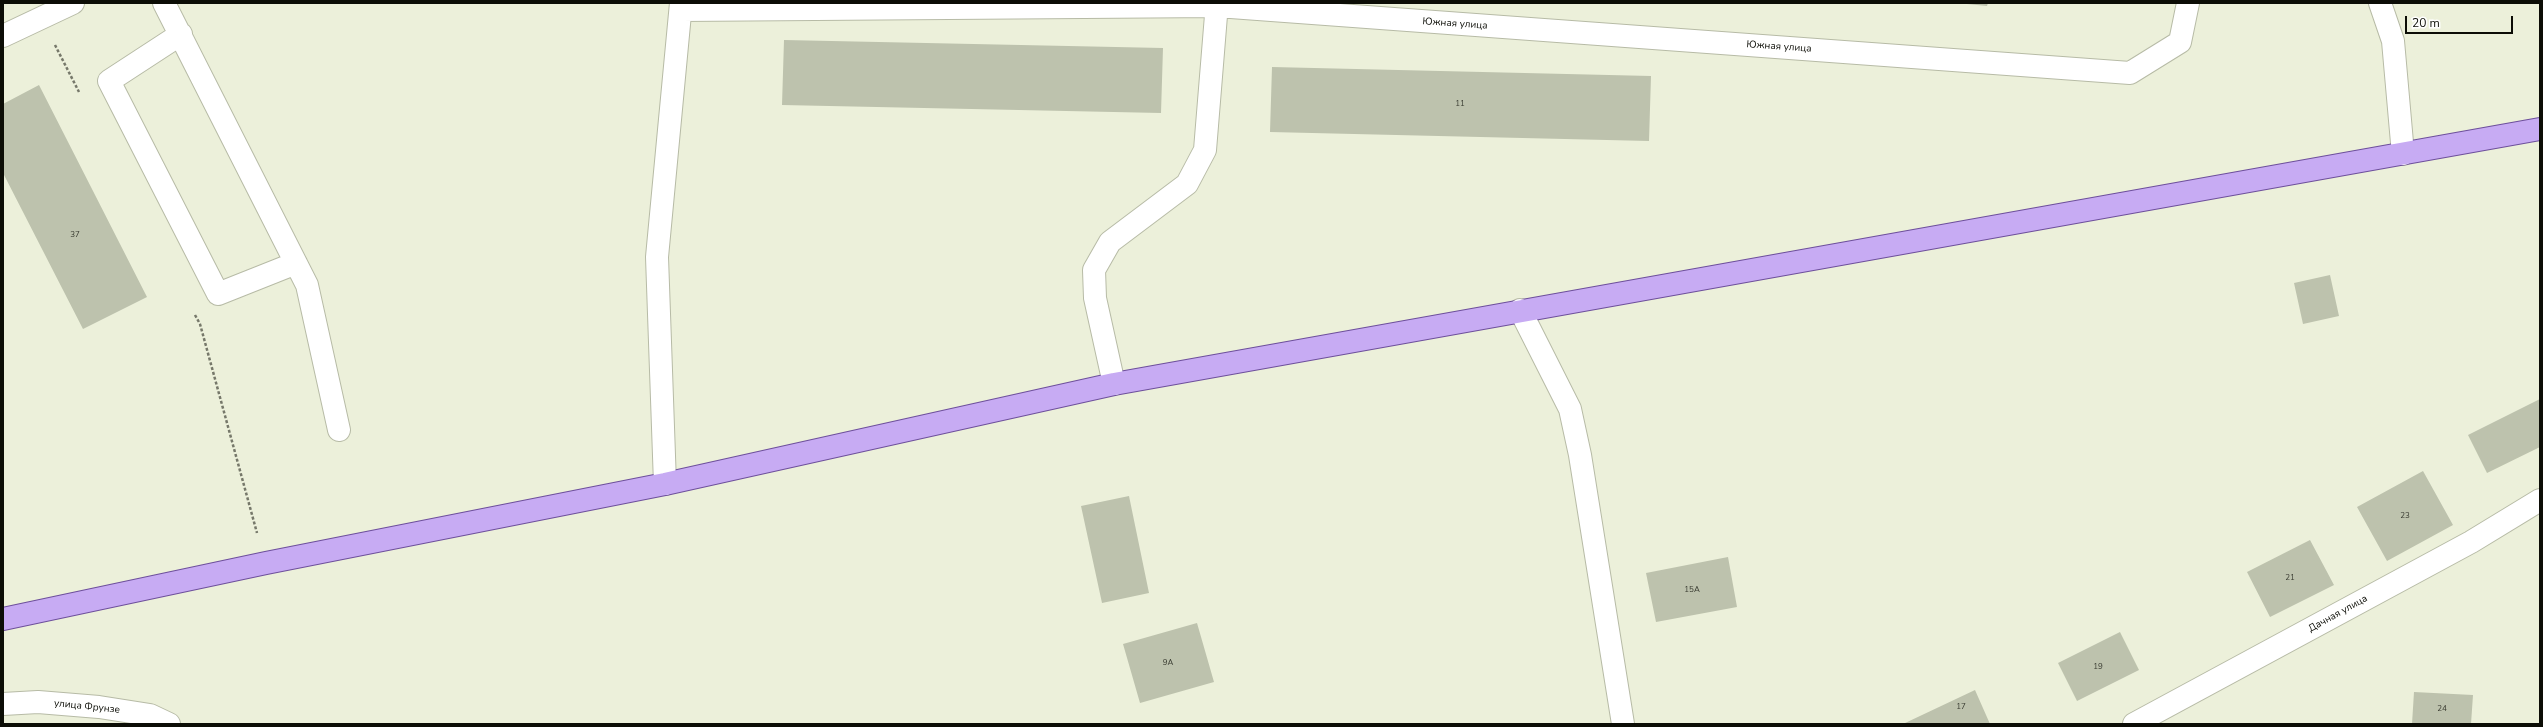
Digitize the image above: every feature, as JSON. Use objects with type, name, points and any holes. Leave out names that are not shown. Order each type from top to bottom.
[{"type":"main road","points":[[3,619],[266,563],[666,484],[1114,384],[1520,310],[2540,129]]},
{"type":"street","points":[[3,36],[73,3]]},
{"type":"street","points":[[164,3],[307,285],[339,430]]},
{"type":"street","name":"Южная улица","points":[[681,6],[1217,5],[2130,73],[2180,42],[2188,3]]},
{"type":"street","points":[[2380,3],[2394,41],[2403,154]]},
{"type":"street","points":[[1114,384],[1095,298],[1094,270],[1110,242],[1187,184],[1205,150],[1217,5]]},
{"type":"street","points":[[666,484],[658,257],[681,6]]},
{"type":"street","points":[[181,34],[108,81],[218,294],[296,263]]},
{"type":"street","points":[[1520,310],[1570,409],[1580,455],[1623,724]]},
{"type":"street","name":"Дачная улица","points":[[2134,724],[2471,542],[2540,500]]},
{"type":"street","name":"улица Фрунзе","points":[[3,704],[38,702],[99,707],[150,716],[169,724]]},
{"type":"path","points":[[41,18],[80,95]]},
{"type":"path","points":[[192,310],[200,324],[266,563]]},
{"type":"building","points":[[1957,3],[1988,3],[1987,6]]},
{"type":"building","points":[[784,40],[1163,48],[1161,113],[782,105]]},
{"type":"building","points":[[1272,67],[1651,76],[1649,141],[1270,132]]},
{"type":"building","points":[[39,85],[147,297],[83,329],[3,173],[3,104]]},
{"type":"building","points":[[2330,275],[2339,316],[2303,324],[2294,283]]},
{"type":"building","points":[[2540,399],[2540,447],[2487,473],[2468,435]]},
{"type":"building","points":[[2423,471],[2453,525],[2387,561],[2357,507]]},
{"type":"building","points":[[1129,496],[1149,593],[1102,603],[1081,506]]},
{"type":"building","points":[[2310,540],[2334,585],[2270,617],[2247,572]]},
{"type":"building","points":[[1728,557],[1737,607],[1656,622],[1646,573]]},
{"type":"building","points":[[1197,623],[1214,682],[1140,703],[1123,644]]},
{"type":"building","points":[[2120,632],[2139,670],[2077,701],[2058,663]]},
{"type":"building","points":[[1975,690],[1990,724],[1903,724]]},
{"type":"building","points":[[2414,692],[2473,695],[2471,724],[2412,724]]}]
